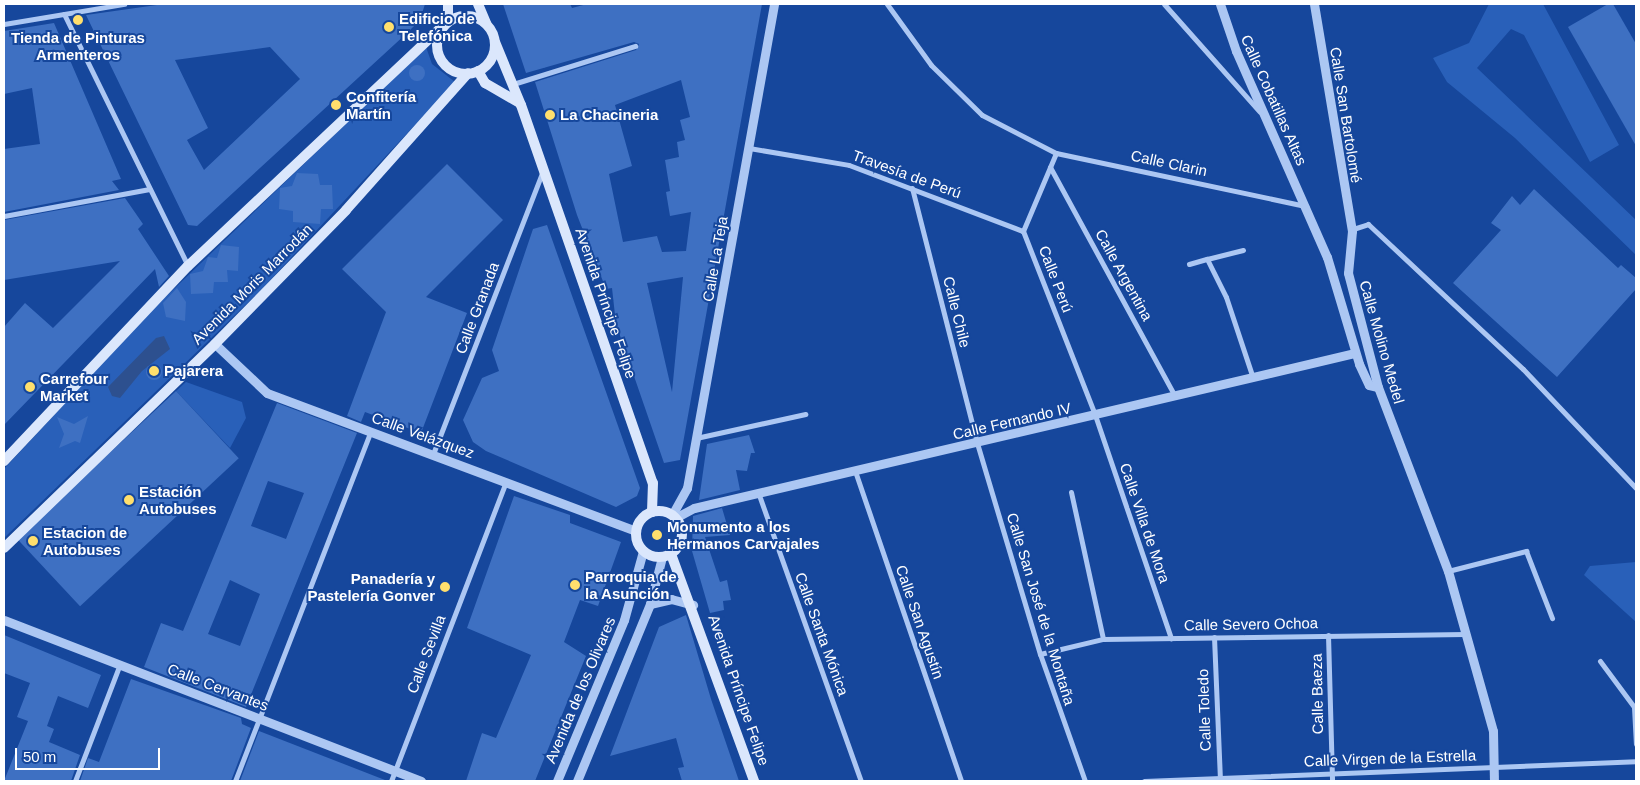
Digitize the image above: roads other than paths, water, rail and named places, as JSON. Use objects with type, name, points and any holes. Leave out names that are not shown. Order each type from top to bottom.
[{"type":"main road","points":[[448,4],[446,24],[437,41],[440,58],[452,70],[473,72],[485,83],[503,90],[521,104]]},
{"type":"main road","points":[[473,72],[491,59],[495,42],[478,4]]},
{"type":"main road","points":[[4,461],[188,266],[446,24],[471,16],[486,24]]},
{"type":"main road","name":"Avenida Príncipe Felipe","points":[[495,42],[521,104],[652,483],[652,512]]},
{"type":"main road","name":"Avenida Moris Marrodán","points":[[4,548],[215,344],[346,210],[473,72]]},
{"type":"main road","points":[[652,512],[674,517],[682,537],[667,556],[643,551],[636,530],[652,512]]},
{"type":"main road","name":"Avenida Príncipe Felipe","points":[[667,556],[694,605],[754,781]]},
{"type":"street","points":[[4,24],[124,4]]},
{"type":"street","name":"Calle La Teja","points":[[674,517],[687,488],[774,4]]},
{"type":"street","name":"Calle Clarin","points":[[887,4],[931,65],[982,114],[1056,153],[1306,206]]},
{"type":"street","points":[[1164,4],[1270,124]]},
{"type":"street","name":"Calle Cobatillas Altas","points":[[1220,4],[1236,51],[1306,206]]},
{"type":"street","name":"Calle San Bartolomé","points":[[1314,4],[1352,231]]},
{"type":"street","points":[[64,14],[188,266]]},
{"type":"street","points":[[513,84],[635,46]]},
{"type":"street","name":"Travesía de Perú","points":[[749,148],[849,164],[1023,230]]},
{"type":"street","name":"Calle Perú","points":[[1056,153],[1023,230],[1095,415]]},
{"type":"street","name":"Calle Argentina","points":[[1050,167],[1175,396]]},
{"type":"street","name":"Calle Granada","points":[[433,454],[544,171]]},
{"type":"street","name":"Calle Chile","points":[[912,188],[977,444]]},
{"type":"street","points":[[4,216],[150,189]]},
{"type":"street","points":[[1306,206],[1327,257],[1356,353],[1369,385],[1378,387]]},
{"type":"street","points":[[1352,231],[1360,223],[1368,224],[1523,369],[1636,488]]},
{"type":"street","name":"Calle Molino Medel","points":[[1352,231],[1348,274],[1378,387],[1448,571],[1493,731],[1494,781]]},
{"type":"street","points":[[1189,264],[1243,250]]},
{"type":"street","points":[[1207,259],[1226,297],[1253,378]]},
{"type":"street","name":"Calle Velázquez","points":[[215,344],[267,393],[506,480],[636,530]]},
{"type":"street","name":"Calle Fernando IV","points":[[674,517],[694,508],[977,444],[1356,353]]},
{"type":"street","points":[[696,438],[805,414]]},
{"type":"street","name":"Calle Villa de Mora","points":[[1095,415],[1171,638]]},
{"type":"street","points":[[234,781],[371,431]]},
{"type":"street","name":"Calle San José de la Montaña","points":[[977,444],[1040,654],[1085,781]]},
{"type":"street","name":"Calle San Agustín","points":[[855,471],[962,781]]},
{"type":"street","name":"Calle Sevilla","points":[[391,781],[506,480]]},
{"type":"street","points":[[1071,492],[1104,639]]},
{"type":"street","name":"Calle Santa Mónica","points":[[758,495],[861,781]]},
{"type":"street","points":[[1448,571],[1526,550],[1552,618]]},
{"type":"street","name":"Avenida de los Olivares","points":[[557,781],[624,620],[643,551]]},
{"type":"street","points":[[577,781],[650,604],[667,556]]},
{"type":"street","points":[[650,604],[671,599],[694,605]]},
{"type":"street","name":"Calle Cervantes","points":[[4,620],[260,717],[421,781]]},
{"type":"street","name":"Calle Severo Ochoa","points":[[1040,654],[1104,639],[1465,634]]},
{"type":"street","name":"Calle Baeza","points":[[1328,635],[1332,781]]},
{"type":"street","name":"Calle Toledo","points":[[1214,637],[1220,780]]},
{"type":"street","points":[[1600,661],[1634,707],[1636,744]]},
{"type":"street","points":[[75,781],[120,664]]},
{"type":"street","name":"Calle Virgen de la Estrella","points":[[1144,781],[1220,780],[1332,772],[1636,760]]},
{"type":"place","name":"Tienda de Pinturas Armenteros","points":[[78,20]]},
{"type":"place","name":"Edificio de Telefónica","points":[[389,27]]},
{"type":"place","name":"Confitería Martín","points":[[336,105]]},
{"type":"place","name":"La Chacineria","points":[[550,115]]},
{"type":"place","name":"Pajarera","points":[[154,371]]},
{"type":"place","name":"Carrefour Market","points":[[30,387]]},
{"type":"place","name":"Estación Autobuses","points":[[129,500]]},
{"type":"place","name":"Monumento a los Hermanos Carvajales","points":[[657,535]]},
{"type":"place","name":"Estacion de Autobuses","points":[[33,541]]},
{"type":"place","name":"Parroquia de la Asunción","points":[[575,585]]},
{"type":"place","name":"Panadería y Pastelería Gonver","points":[[445,587]]}]
